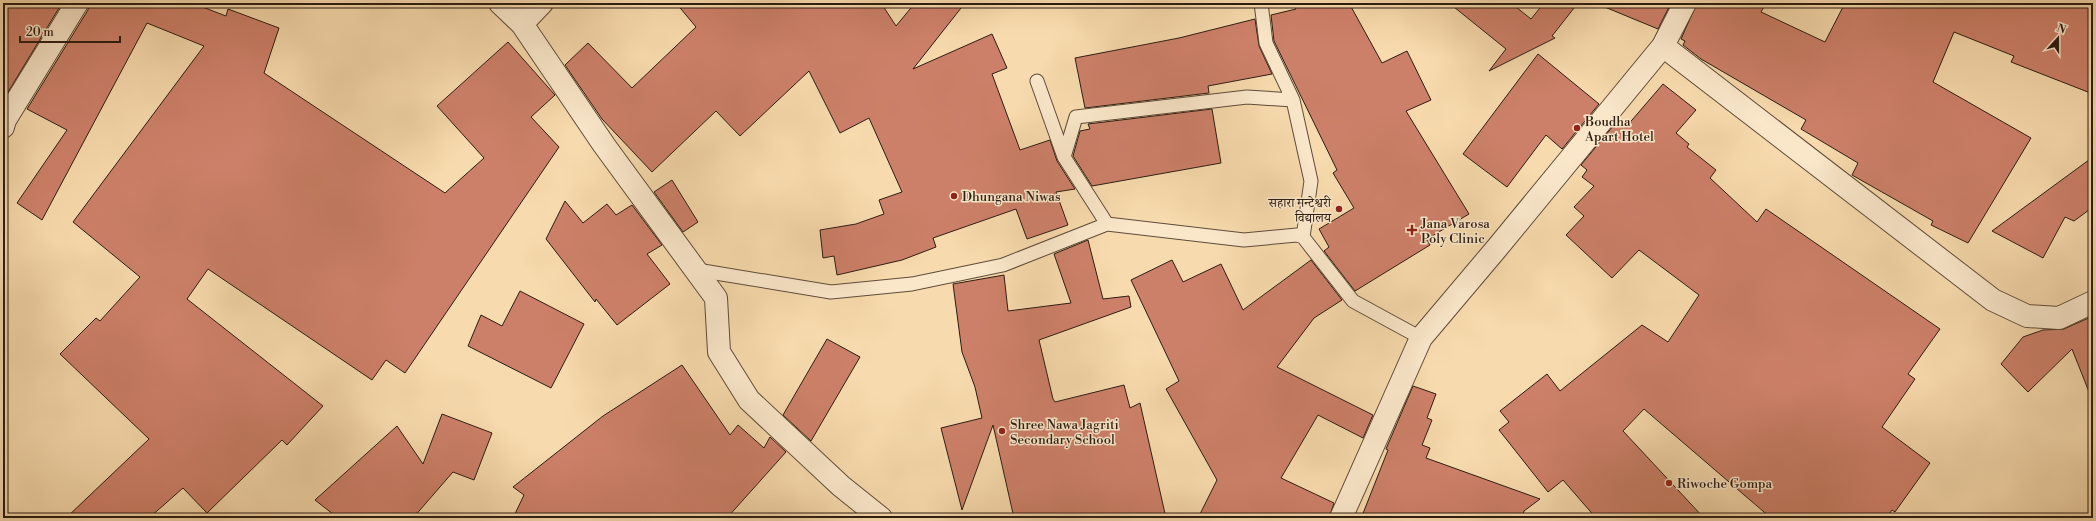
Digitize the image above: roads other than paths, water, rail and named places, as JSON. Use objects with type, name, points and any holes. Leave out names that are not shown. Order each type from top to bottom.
[{"type":"street","points":[[3,127],[5,120],[77,3]]},
{"type":"street","points":[[500,3],[522,24],[604,145],[697,270],[716,298],[719,352],[749,400],[841,486],[881,518]]},
{"type":"street","points":[[522,24],[542,3]]},
{"type":"street","points":[[1341,518],[1421,338],[1498,248],[1663,46],[1685,3]]},
{"type":"street","points":[[1663,46],[1994,300],[2027,316],[2059,318],[2093,302]]},
{"type":"lane","points":[[1261,3],[1266,43],[1293,100],[1311,181],[1303,237]]},
{"type":"lane","points":[[1037,81],[1064,158],[1107,224]]},
{"type":"lane","points":[[1064,158],[1076,117],[1247,97],[1293,100]]},
{"type":"lane","points":[[697,270],[831,292],[912,284],[1003,265],[1084,235],[1107,224],[1244,240],[1297,235],[1303,237],[1353,302],[1421,338]]},
{"type":"place","name":"Boudha Apart Hotel","points":[[1577,128]]},
{"type":"place","name":"Dhungana Niwas","points":[[954,196]]},
{"type":"place","name":"सहारा मन्टेश्वरी विद्यालय","points":[[1339,209]]},
{"type":"place","name":"Jana Varosa Poly Clinic","points":[[1412,230]]},
{"type":"place","name":"Shree Nawa Jagriti Secondary School","points":[[1002,431]]},
{"type":"place","name":"Riwoche Gompa","points":[[1669,483]]}]
